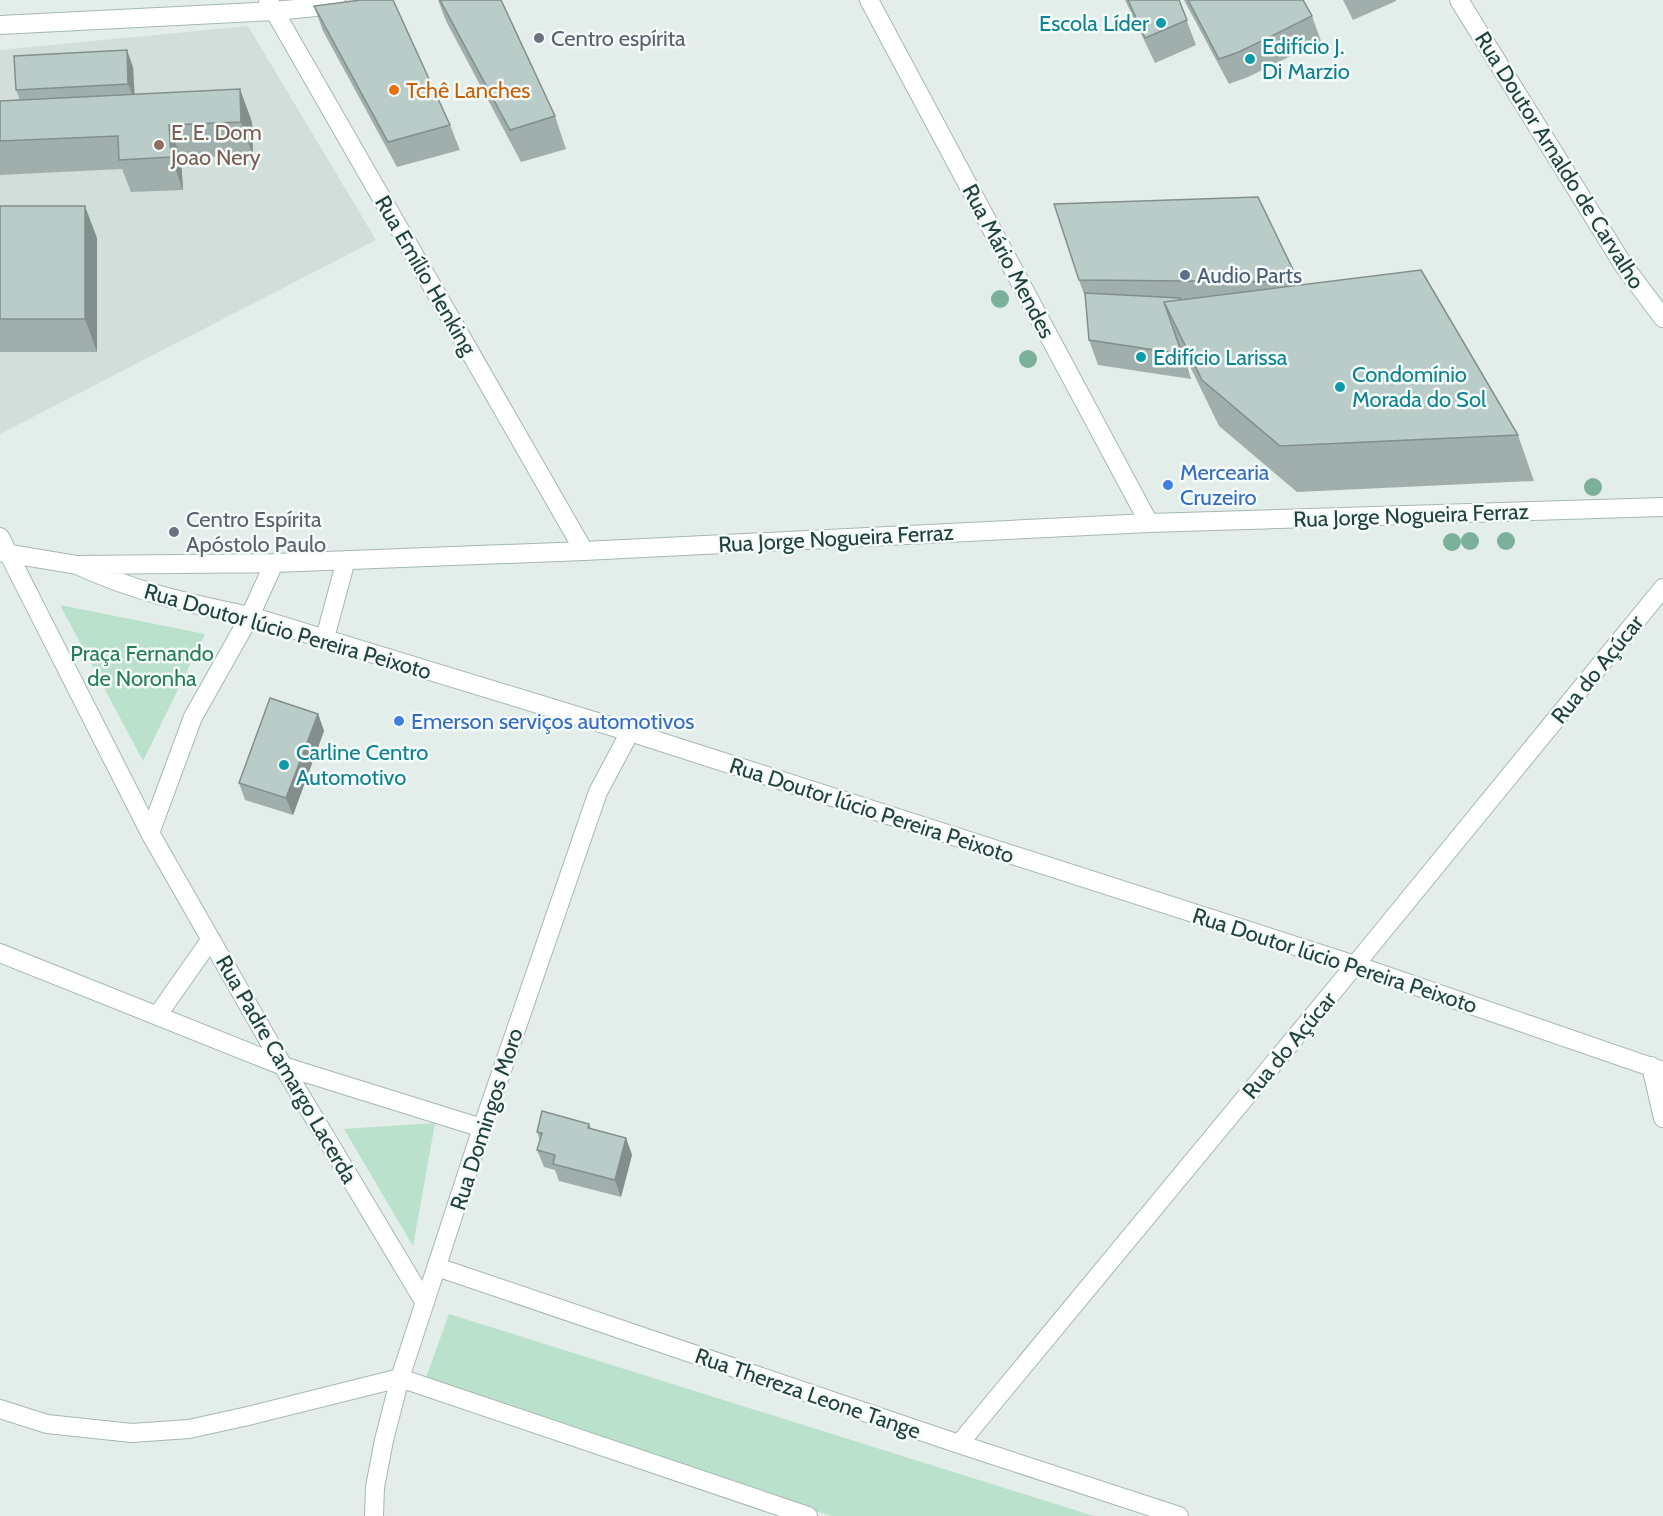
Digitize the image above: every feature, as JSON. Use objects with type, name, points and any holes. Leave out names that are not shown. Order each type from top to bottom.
[{"type":"street","name":"Rua Mário Mendes","points":[[869,0],[1149,523]]},
{"type":"street","name":"Rua Doutor Arnaldo de Carvalho","points":[[1459,0],[1624,266],[1663,318]]},
{"type":"street","points":[[0,25],[271,5],[355,3]]},
{"type":"street","name":"Rua Emílio Henking","points":[[271,5],[584,551]]},
{"type":"street","name":"Rua Jorge Nogueira Ferraz","points":[[5,553],[77,565],[274,563],[584,551],[1149,523],[1663,507]]},
{"type":"street","name":"Rua Padre Camargo Lacerda","points":[[0,537],[5,553],[150,833],[283,1066],[425,1303]]},
{"type":"street","points":[[325,638],[346,560]]},
{"type":"street","points":[[150,833],[194,717],[250,616],[274,563]]},
{"type":"street","name":"Rua Doutor lúcio Pereira Peixoto","points":[[77,565],[138,589],[185,603],[250,616],[630,732],[1355,966],[1657,1069]]},
{"type":"street","name":"Rua do Açúcar","points":[[958,1444],[1355,966],[1663,588]]},
{"type":"street","name":"Rua Domingos Moro","points":[[374,1516],[375,1487],[400,1378],[482,1128],[598,792],[630,732]]},
{"type":"street","points":[[157,1016],[211,939]]},
{"type":"street","points":[[0,953],[283,1066],[482,1128]]},
{"type":"street","points":[[1657,1069],[1663,1118]]},
{"type":"street","name":"Rua Thereza Leone Tange","points":[[438,1267],[958,1444],[1179,1516]]},
{"type":"street","points":[[0,1409],[47,1424],[122,1432],[189,1429],[400,1378],[808,1516]]},
{"type":"shaded area","name":"E. E. Dom Joao Nery","points":[[248,26],[376,240],[0,434],[0,50]]},
{"type":"green space","name":"Praça Fernando de Noronha","points":[[60,605],[205,634],[143,761]]},
{"type":"green space","points":[[435,1123],[413,1246],[344,1129]]},
{"type":"green space","points":[[449,1314],[1094,1516],[831,1516],[424,1383]]},
{"type":"building","name":"Tchê Lanches","points":[[361,0],[393,0],[450,125],[388,142],[314,6]]},
{"type":"building","points":[[440,0],[501,0],[555,116],[510,130]]},
{"type":"building","points":[[1128,0],[1179,0],[1187,20],[1145,38]]},
{"type":"building","points":[[1188,0],[1303,0],[1312,16],[1239,52],[1219,59]]},
{"type":"building","points":[[127,50],[128,84],[16,90],[14,56]]},
{"type":"building","points":[[240,89],[241,122],[169,125],[171,157],[119,160],[118,136],[0,141],[0,101]]},
{"type":"building","points":[[1258,197],[1299,282],[1079,280],[1054,204]]},
{"type":"building","points":[[0,206],[85,206],[85,319],[0,319]]},
{"type":"building","name":"Condomínio Morada do Sol","points":[[1421,270],[1518,435],[1280,446],[1202,380],[1164,302]]},
{"type":"building","points":[[1085,293],[1180,298],[1164,302],[1182,354],[1089,340]]},
{"type":"building","name":"Carline Centro Automotivo","points":[[270,698],[318,714],[286,798],[239,783]]},
{"type":"building","points":[[542,1111],[589,1124],[588,1128],[626,1138],[615,1180],[553,1164],[555,1155],[537,1150],[542,1133],[537,1132]]},
{"type":"place","name":"Escola Líder","points":[[1161,23]]},
{"type":"place","name":"Centro espírita","points":[[539,38]]},
{"type":"place","name":"Edifício J. Di Marzio","points":[[1250,59]]},
{"type":"place","name":"Tchê Lanches","points":[[394,90]]},
{"type":"place","name":"E. E. Dom Joao Nery","points":[[159,145]]},
{"type":"place","name":"Audio Parts","points":[[1185,275]]},
{"type":"place","name":"Edifício Larissa","points":[[1141,357]]},
{"type":"place","name":"Condomínio Morada do Sol","points":[[1340,387]]},
{"type":"place","name":"Mercearia Cruzeiro","points":[[1168,485]]},
{"type":"place","name":"Centro Espírita Apóstolo Paulo","points":[[174,532]]},
{"type":"place","name":"Emerson serviços automotivos","points":[[399,721]]},
{"type":"place","name":"Carline Centro Automotivo","points":[[284,765]]}]
